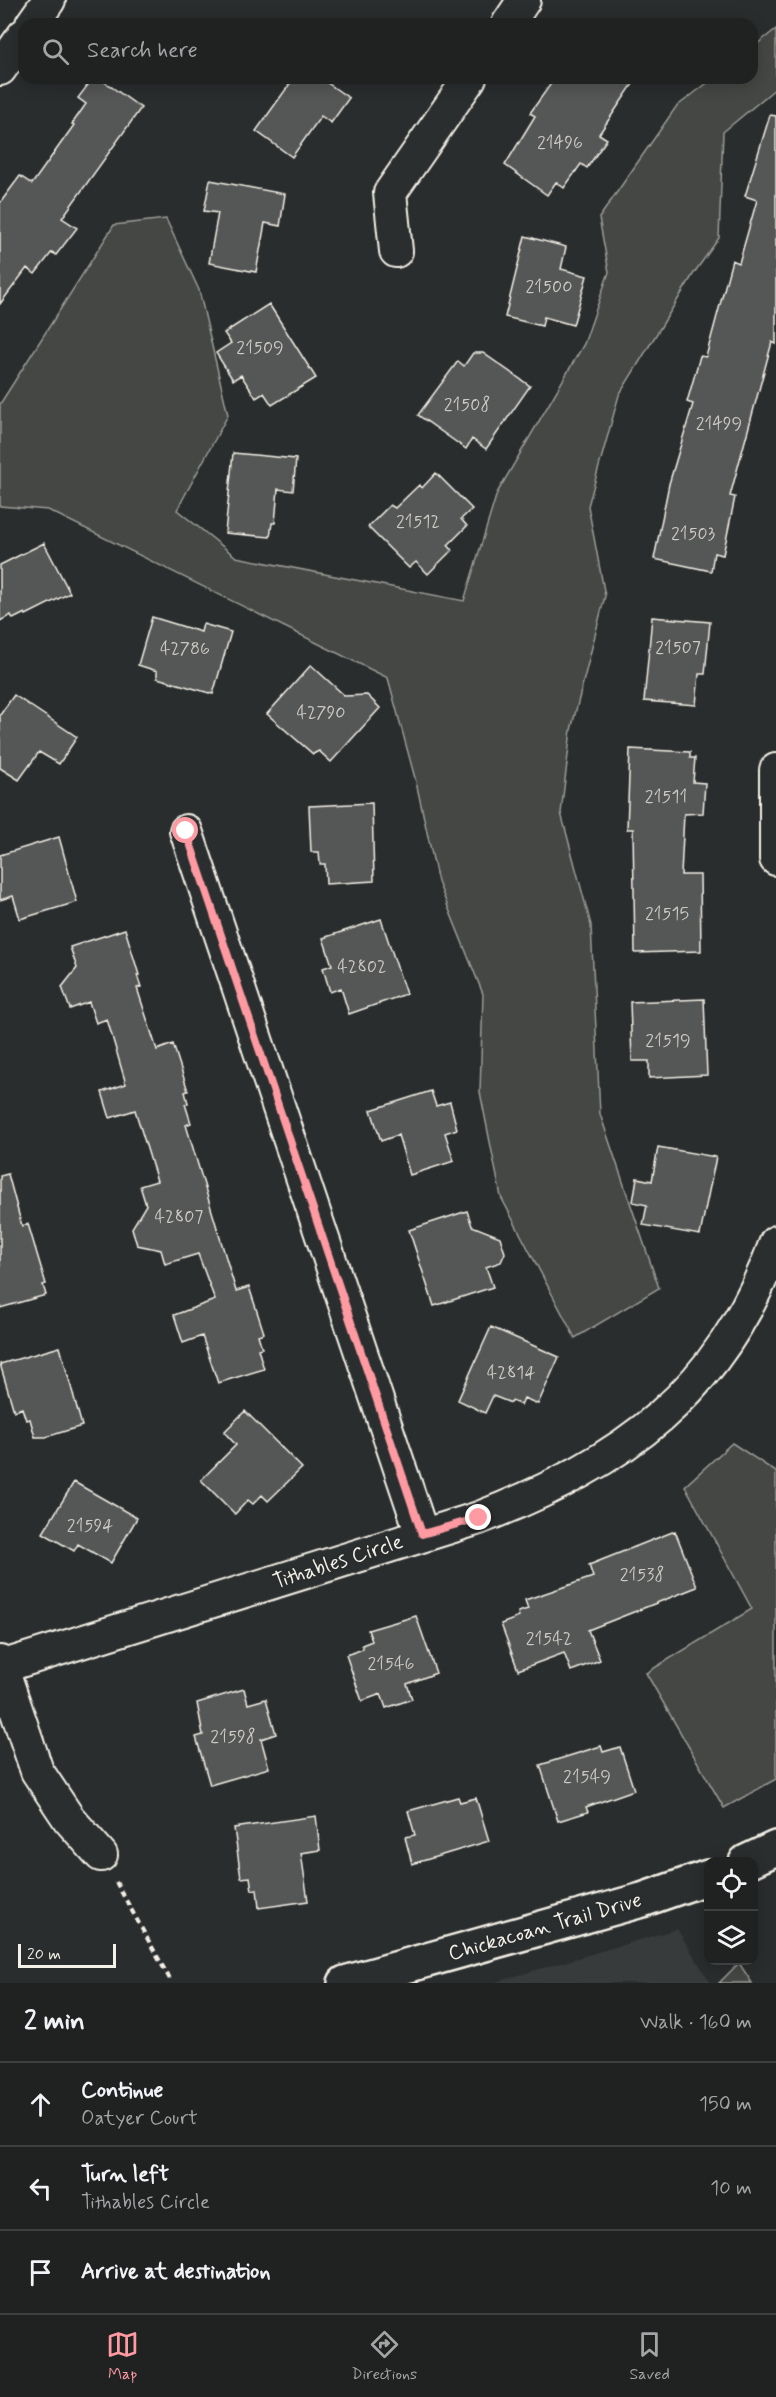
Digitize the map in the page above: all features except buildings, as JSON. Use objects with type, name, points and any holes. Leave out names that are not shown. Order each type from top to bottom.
[{"type":"street","points":[[36,18],[49,0]]},
{"type":"street","points":[[512,18],[524,0]]},
{"type":"street","points":[[0,69],[18,44]]},
{"type":"street","points":[[396,250],[390,193],[466,84]]},
{"type":"street","points":[[776,770],[776,860]]},
{"type":"street","points":[[186,831],[422,1534]]},
{"type":"street","name":"Tithables Circle","points":[[1,1665],[479,1518],[534,1497],[579,1474],[639,1437],[683,1396],[721,1351],[753,1297],[776,1242]]},
{"type":"street","points":[[1,1665],[37,1771],[69,1820],[101,1855]]},
{"type":"street","points":[[757,1857],[776,1848]]},
{"type":"street","name":"Chickacoan Trail Drive","points":[[345,1983],[642,1900],[704,1879]]},
{"type":"path","points":[[101,1855],[172,1983]]},
{"type":"shaded area","points":[[776,29],[776,88],[723,132],[719,238],[694,273],[619,395],[588,506],[605,596],[571,730],[561,813],[591,925],[600,1114],[659,1288],[575,1338],[501,1197],[480,1092],[483,994],[438,882],[416,782],[388,678],[48,510],[0,506],[0,404],[114,225],[166,219],[199,290],[228,415],[177,510],[236,557],[464,601],[497,493],[584,344],[609,272],[599,218],[676,107],[706,84],[758,84],[758,43]]},
{"type":"shaded area","points":[[732,1443],[776,1472],[776,1779],[724,1808],[646,1673],[752,1609],[685,1486]]},
{"type":"shaded area","points":[[677,1929],[711,1983],[492,1983]]},
{"type":"shaded area","points":[[737,1965],[740,1965],[752,1983],[719,1983]]},
{"type":"route","points":[[186,831],[422,1534],[479,1518]]}]
